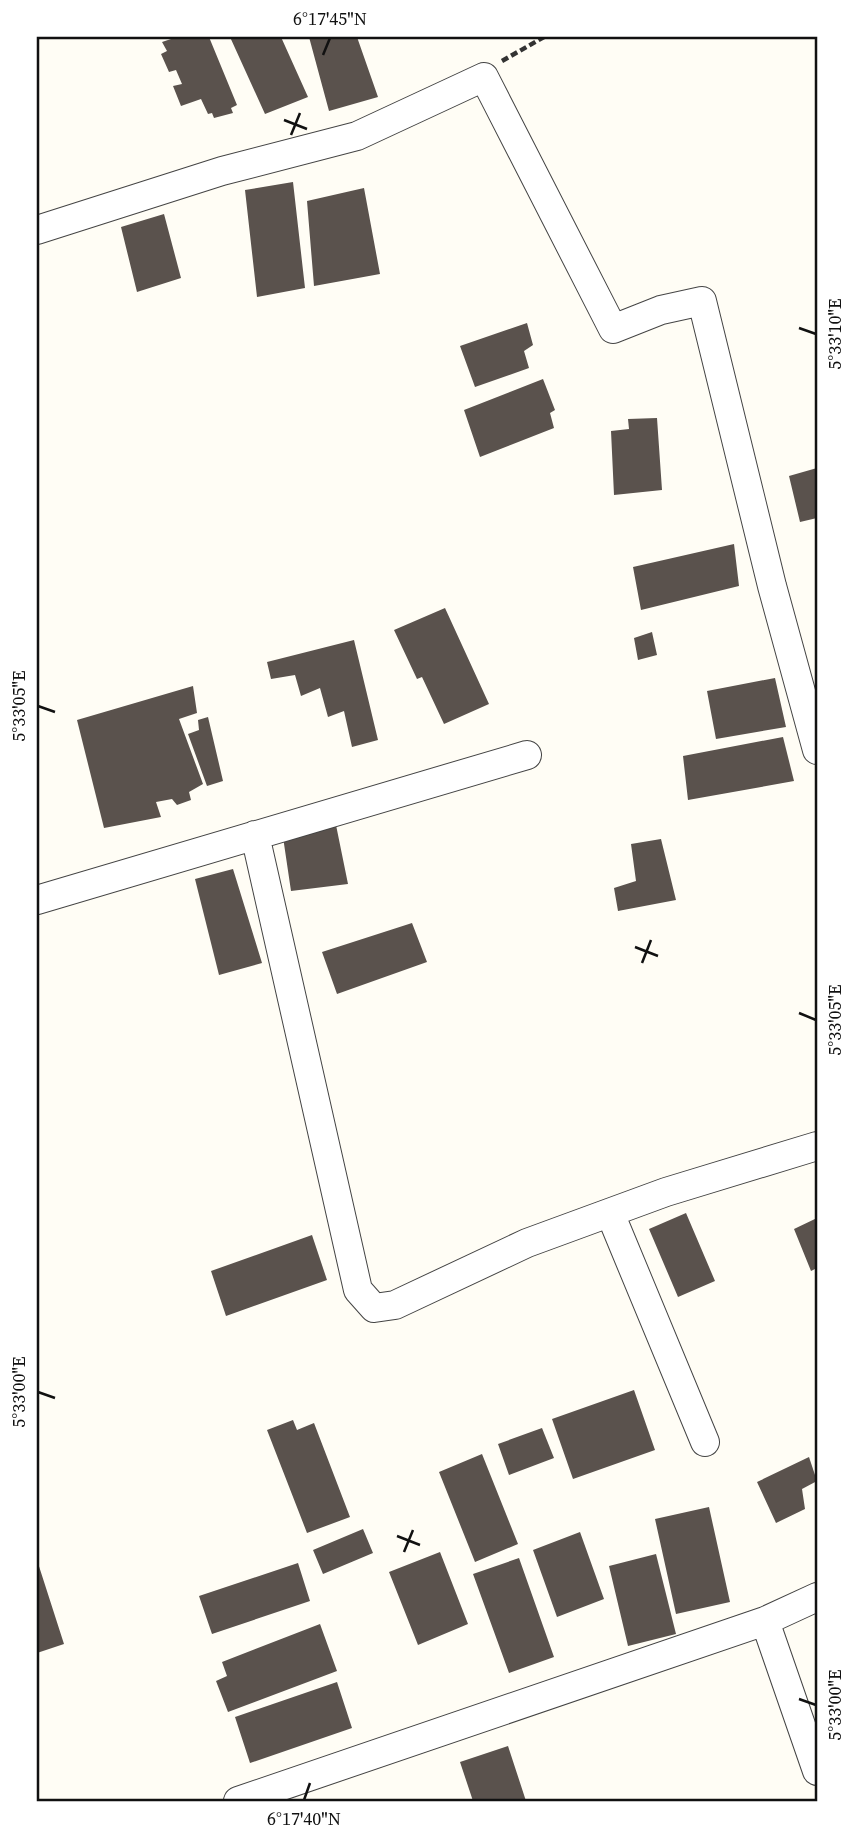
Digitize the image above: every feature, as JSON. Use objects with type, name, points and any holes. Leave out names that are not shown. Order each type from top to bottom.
[{"type":"street","points":[[37,230],[222,171],[357,136],[484,77],[613,329],[661,310],[702,301],[769,573],[817,750]]},
{"type":"street","points":[[37,900],[527,755]]},
{"type":"street","points":[[256,835],[358,1290],[374,1308],[395,1305],[527,1243],[610,1213],[817,1146]]},
{"type":"street","points":[[610,1213],[705,1442]]},
{"type":"street","points":[[238,1801],[765,1620],[817,1597]]},
{"type":"street","points":[[765,1620],[817,1771]]},
{"type":"path","points":[[484,77],[503,60],[544,37]]},
{"type":"building","points":[[177,37],[209,37],[237,105],[231,108],[233,113],[214,118],[212,113],[208,114],[201,99],[181,106],[173,86],[182,84],[176,70],[169,72],[161,54],[167,51],[162,42]]},
{"type":"building","points":[[230,37],[281,37],[308,97],[265,114]]},
{"type":"building","points":[[309,37],[357,37],[378,97],[329,111]]},
{"type":"building","points":[[293,182],[305,288],[257,297],[245,190]]},
{"type":"building","points":[[364,188],[380,274],[314,286],[307,201]]},
{"type":"building","points":[[164,214],[181,278],[137,292],[121,227]]},
{"type":"building","points":[[527,323],[533,345],[524,351],[529,368],[475,387],[460,346]]},
{"type":"building","points":[[543,379],[555,410],[550,413],[554,428],[480,457],[464,410]]},
{"type":"building","points":[[657,418],[662,490],[614,495],[611,431],[629,429],[628,419]]},
{"type":"building","points":[[817,468],[817,518],[800,522],[789,476]]},
{"type":"building","points":[[734,544],[739,586],[641,610],[633,567]]},
{"type":"building","points":[[445,608],[489,704],[444,724],[422,677],[417,679],[394,630]]},
{"type":"building","points":[[652,632],[657,655],[638,660],[634,638]]},
{"type":"building","points":[[354,640],[378,740],[352,747],[344,711],[328,717],[320,688],[301,696],[295,675],[271,679],[267,662]]},
{"type":"building","points":[[775,678],[786,727],[716,739],[707,691]]},
{"type":"building","points":[[193,686],[197,713],[179,719],[203,784],[189,792],[191,800],[177,805],[172,799],[156,802],[161,817],[104,828],[77,720]]},
{"type":"building","points":[[208,717],[223,781],[207,786],[188,734],[199,730],[198,720]]},
{"type":"building","points":[[783,737],[794,781],[688,800],[683,756]]},
{"type":"building","points":[[336,825],[348,884],[291,891],[283,837]]},
{"type":"building","points":[[661,839],[676,900],[618,911],[614,888],[636,881],[631,844]]},
{"type":"building","points":[[233,869],[262,963],[219,975],[195,879]]},
{"type":"building","points":[[412,923],[427,962],[337,994],[322,952]]},
{"type":"building","points":[[686,1213],[715,1281],[678,1297],[649,1229]]},
{"type":"building","points":[[817,1218],[817,1268],[811,1271],[794,1229]]},
{"type":"building","points":[[312,1235],[327,1280],[226,1316],[211,1271]]},
{"type":"building","points":[[634,1390],[655,1450],[573,1479],[552,1419]]},
{"type":"building","points":[[293,1420],[297,1430],[314,1423],[350,1517],[307,1533],[267,1430]]},
{"type":"building","points":[[542,1428],[554,1458],[509,1475],[498,1444]]},
{"type":"building","points":[[482,1454],[518,1544],[475,1562],[439,1472]]},
{"type":"building","points":[[809,1457],[817,1481],[802,1489],[805,1509],[776,1523],[757,1482]]},
{"type":"building","points":[[709,1507],[730,1602],[676,1614],[655,1519]]},
{"type":"building","points":[[363,1529],[373,1553],[323,1574],[313,1550]]},
{"type":"building","points":[[580,1532],[604,1599],[557,1617],[533,1550]]},
{"type":"building","points":[[440,1552],[468,1624],[418,1645],[389,1572]]},
{"type":"building","points":[[656,1554],[676,1634],[628,1646],[609,1566]]},
{"type":"building","points":[[519,1558],[554,1657],[509,1673],[473,1574]]},
{"type":"building","points":[[37,1560],[64,1644],[37,1653]]},
{"type":"building","points":[[298,1563],[310,1601],[212,1634],[199,1596]]},
{"type":"building","points":[[320,1624],[337,1671],[228,1712],[216,1681],[227,1676],[222,1662]]},
{"type":"building","points":[[337,1682],[352,1728],[250,1763],[235,1717]]},
{"type":"building","points":[[508,1746],[526,1801],[473,1801],[460,1762]]}]
